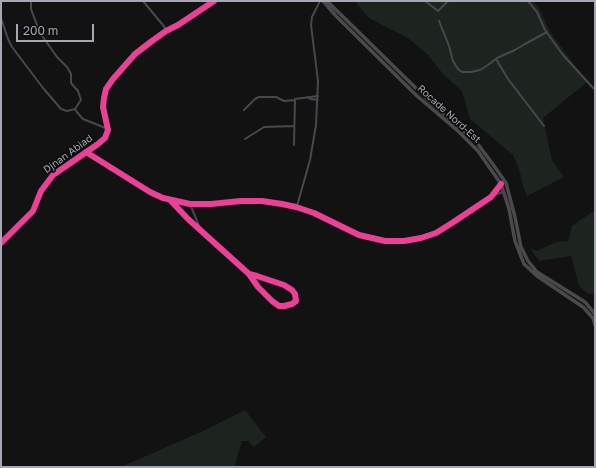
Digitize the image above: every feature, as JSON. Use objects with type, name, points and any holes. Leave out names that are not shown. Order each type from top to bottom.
[{"type":"highway","name":"Rocade Nord-Est","points":[[322,1],[417,96],[458,131],[478,151],[501,184],[509,209],[515,241],[524,264],[537,276],[583,307],[593,318],[595,325]]},
{"type":"highway","name":"Rocade Nord-Est","points":[[328,1],[429,101],[477,143],[506,183],[521,247],[528,261],[537,272],[585,302],[595,314]]},
{"type":"street","points":[[1,18],[12,47],[43,88],[61,109],[67,111],[75,109],[81,100],[78,91],[71,83],[71,74],[67,67],[56,57],[40,33],[31,9],[31,1]]},
{"type":"street","points":[[143,1],[167,30]]},
{"type":"street","points":[[108,129],[103,107],[106,89],[113,79],[135,54],[167,30],[178,26],[214,1]]},
{"type":"street","points":[[296,207],[312,150],[316,125],[318,100],[317,67],[311,25],[312,17],[322,1]]},
{"type":"street","points":[[425,1],[438,11],[448,1]]},
{"type":"street","points":[[528,1],[537,12],[547,32],[573,68],[582,75],[595,90]]},
{"type":"street","points":[[439,21],[453,60],[461,72],[474,72],[547,32]]},
{"type":"street","points":[[496,59],[508,78],[544,126]]},
{"type":"street","points":[[244,110],[259,97],[276,97],[284,100],[295,100],[297,98],[318,96]]},
{"type":"street","points":[[307,97],[318,100]]},
{"type":"street","points":[[294,145],[295,100]]},
{"type":"street","points":[[75,109],[83,119],[108,129]]},
{"type":"street","points":[[245,139],[264,127],[294,126]]},
{"type":"street","name":"Djnan Abiad","points":[[1,243],[33,211],[41,191],[53,175],[105,138],[108,129]]},
{"type":"street","points":[[86,152],[150,192],[170,200],[190,204],[262,201],[296,207],[314,213],[359,235],[395,242],[421,238],[436,233],[491,196],[501,184]]},
{"type":"street","points":[[491,196],[504,192]]},
{"type":"street","points":[[170,200],[248,274],[261,291],[276,304],[287,306],[296,301],[296,297],[292,290],[284,284],[248,274]]},
{"type":"street","points":[[190,204],[200,229]]},
{"type":"shaded area","points":[[359,1],[532,1],[538,6],[549,30],[587,82],[543,118],[552,160],[564,177],[527,196],[513,155],[470,119],[462,91],[442,73],[427,54],[408,38],[369,18],[356,3]]},
{"type":"shaded area","points":[[592,212],[595,212],[595,293],[588,294],[579,286],[571,256],[539,261],[530,248],[537,251],[556,242],[568,241],[572,226]]},
{"type":"shaded area","points":[[245,410],[266,437],[254,447],[248,441],[242,441],[235,465],[236,467],[121,467],[203,431]]},
{"type":"cycle path","points":[[1,243],[33,211],[41,191],[53,175],[105,138],[108,130],[103,107],[106,89],[135,54],[166,31],[178,25],[214,1]]},
{"type":"cycle path","points":[[86,152],[150,192],[163,198],[190,204],[211,204],[241,201],[262,201],[282,204],[314,213],[359,235],[385,241],[404,241],[421,238],[436,233],[491,197],[501,184]]},
{"type":"cycle path","points":[[170,200],[188,219],[249,274],[258,287],[272,301],[279,306],[292,304],[296,301],[295,294],[284,285],[249,274]]}]
